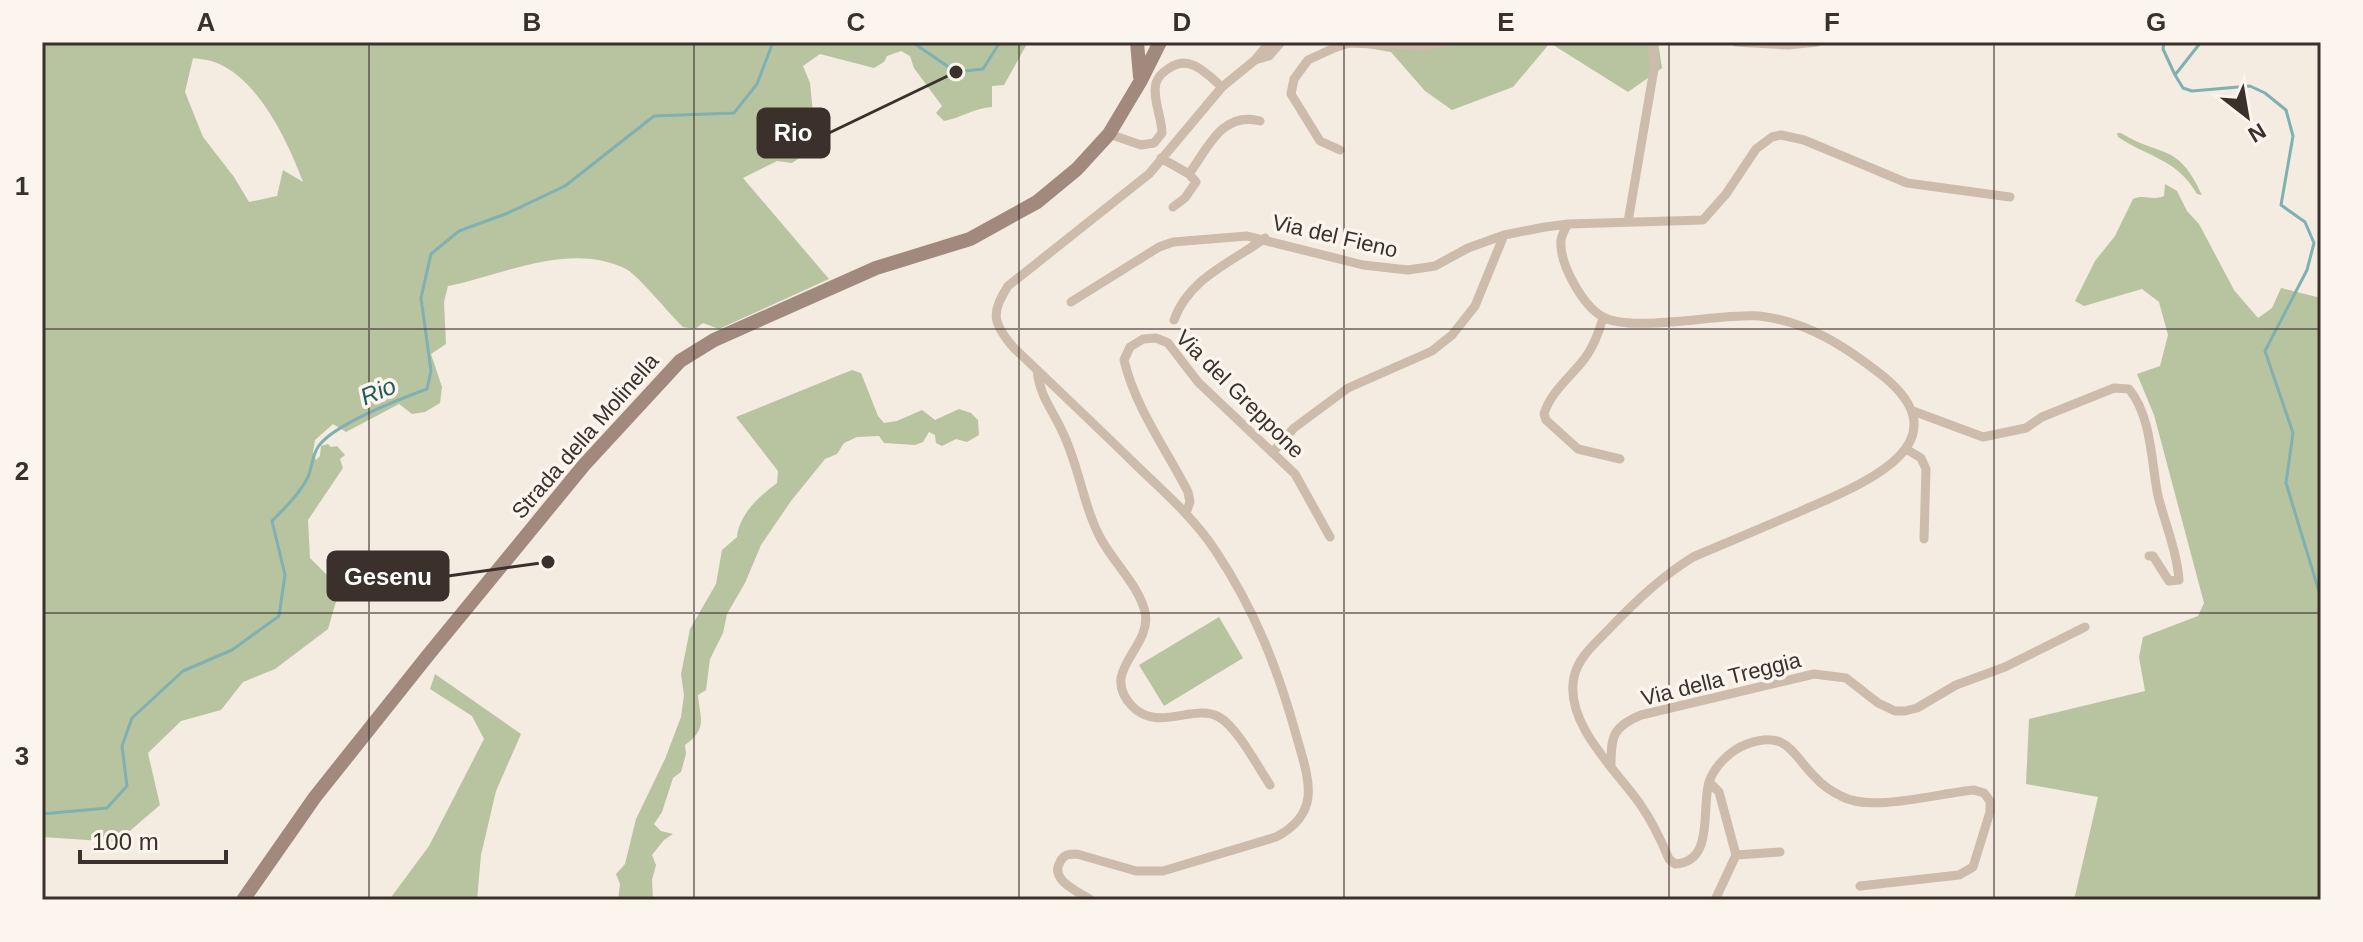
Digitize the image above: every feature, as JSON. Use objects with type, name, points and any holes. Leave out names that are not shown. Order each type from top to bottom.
[{"type":"main road","points":[[1140,82],[1139,42],[1158,42]]},
{"type":"main road","name":"Strada della Molinella","points":[[243,900],[315,797],[419,666],[584,465],[680,361],[714,340],[876,268],[970,239],[1037,202],[1077,169],[1109,134],[1140,82],[1158,42]]},
{"type":"street","points":[[1091,900],[1059,876],[1057,867],[1061,858],[1077,854],[1136,871],[1163,871],[1276,837],[1300,821],[1306,809],[1308,788],[1305,765],[1268,646],[1249,606],[1214,548],[1186,513],[1002,334],[996,324],[995,311],[1008,286],[1149,174],[1222,87],[1255,60],[1270,42]]},
{"type":"street","points":[[1255,60],[1269,56],[1281,42]]},
{"type":"street","points":[[1340,150],[1320,141],[1291,94],[1294,79],[1308,60],[1349,43],[1423,46],[1449,42]]},
{"type":"street","points":[[1628,222],[1654,69],[1652,42]]},
{"type":"street","points":[[1736,42],[1788,45],[1817,42]]},
{"type":"street","points":[[1109,134],[1141,145],[1154,143],[1162,133],[1155,85],[1161,73],[1172,65],[1185,62],[1198,66],[1222,87]]},
{"type":"street","points":[[1189,174],[1229,122],[1243,118],[1260,121]]},
{"type":"street","points":[[1860,886],[1968,872],[1973,867],[1987,824],[1990,801],[1984,793],[1974,790],[1857,803],[1841,797],[1817,779],[1789,745],[1777,740],[1759,740],[1732,752],[1716,770],[1709,782],[1703,841],[1698,853],[1691,860],[1675,864],[1669,859],[1641,806],[1583,725],[1573,699],[1574,678],[1580,660],[1588,651],[1646,590],[1670,571],[1693,557],[1859,486],[1891,465],[1906,449],[1914,427],[1913,411],[1905,397],[1883,376],[1827,336],[1812,329],[1742,315],[1657,322],[1623,322],[1603,318],[1577,292],[1561,248],[1561,237],[1568,224],[1703,220],[1726,194],[1756,149],[1772,137],[1781,135],[1804,140],[1907,183],[2010,197]]},
{"type":"street","points":[[1161,158],[1189,174],[1196,182],[1185,198],[1173,207]]},
{"type":"street","name":"Via del Fieno","points":[[1071,302],[1159,247],[1173,242],[1247,236],[1265,238],[1363,265],[1408,270],[1435,266],[1468,248],[1504,235],[1568,224]]},
{"type":"street","points":[[1273,452],[1294,428],[1348,388],[1432,351],[1452,335],[1475,306],[1504,235]]},
{"type":"street","points":[[1174,320],[1180,304],[1198,283],[1265,238]]},
{"type":"street","points":[[1603,318],[1597,338],[1585,358],[1555,392],[1544,414],[1546,420],[1578,449],[1620,459]]},
{"type":"street","name":"Via del Greppone","points":[[1186,513],[1190,502],[1188,492],[1127,374],[1124,360],[1130,347],[1143,339],[1156,338],[1168,343],[1198,382],[1295,474],[1330,537]]},
{"type":"street","points":[[1037,370],[1041,392],[1063,432],[1093,524],[1145,608],[1145,632],[1122,671],[1120,682],[1124,695],[1133,707],[1150,716],[1216,715],[1231,728],[1270,785]]},
{"type":"street","points":[[1913,411],[1983,437],[1991,437],[2026,428],[2042,417],[2114,388],[2129,389],[2135,397],[2149,437],[2158,493],[2179,580],[2169,581],[2160,564],[2149,556]]},
{"type":"street","points":[[1906,449],[1921,458],[1926,469],[1924,539]]},
{"type":"street","name":"Via della Treggia","points":[[1611,766],[1611,740],[1618,729],[1641,715],[1814,674],[1846,678],[1878,703],[1895,711],[1905,711],[1917,708],[1956,685],[2005,667],[2085,627]]},
{"type":"street","points":[[1709,782],[1719,792],[1736,855],[1715,900]]},
{"type":"street","points":[[1736,855],[1780,852]]},
{"type":"green space","points":[[42,42],[1028,42],[1004,85],[992,86],[992,107],[944,121],[936,113],[942,106],[914,68],[910,56],[901,51],[887,56],[874,68],[820,54],[803,66],[810,83],[813,113],[804,142],[805,154],[792,163],[777,161],[743,178],[829,279],[719,329],[703,323],[695,329],[683,327],[632,273],[605,261],[560,259],[448,286],[444,302],[446,344],[431,354],[442,387],[440,403],[425,412],[412,414],[399,404],[346,432],[333,424],[315,440],[313,452],[316,460],[320,456],[321,446],[328,444],[337,446],[345,455],[340,459],[343,468],[308,520],[310,558],[340,588],[328,629],[275,669],[243,682],[221,710],[181,721],[148,753],[160,805],[117,842],[42,837]],"holes":[[[193,58],[214,62],[246,83],[280,131],[303,182],[283,170],[277,196],[249,202],[203,137],[185,92]]]},
{"type":"green space","points":[[1357,42],[1658,42],[1662,68],[1628,92],[1550,43],[1513,87],[1452,110],[1425,91],[1391,52],[1362,47]]},
{"type":"green space","points":[[2117,133],[2177,159],[2185,166],[2202,195],[2197,194],[2171,166],[2118,137]]},
{"type":"green space","points":[[2165,184],[2177,191],[2187,211],[2199,224],[2234,290],[2258,318],[2272,308],[2281,288],[2321,298],[2321,900],[2074,900],[2098,797],[2026,784],[2029,719],[2145,691],[2139,657],[2143,637],[2198,616],[2204,603],[2154,415],[2137,374],[2160,366],[2168,335],[2159,302],[2142,289],[2084,306],[2075,301],[2095,261],[2115,236],[2133,199],[2164,196]]},
{"type":"green space","points":[[852,370],[861,373],[878,416],[884,423],[922,410],[935,420],[959,409],[971,413],[978,420],[979,435],[967,442],[956,439],[942,446],[929,432],[923,442],[915,445],[884,443],[879,436],[857,437],[844,443],[837,454],[825,459],[791,501],[761,545],[745,583],[727,614],[723,633],[710,659],[706,690],[698,695],[700,728],[685,745],[681,772],[673,778],[662,812],[654,824],[661,831],[673,834],[652,855],[656,865],[652,880],[653,900],[618,900],[620,884],[616,874],[625,864],[636,819],[681,717],[684,695],[681,674],[690,629],[716,584],[722,550],[737,537],[751,507],[777,483],[778,471],[736,417]]},
{"type":"green space","points":[[1219,617],[1243,658],[1164,706],[1139,665]]},
{"type":"green space","points":[[435,674],[521,734],[496,791],[481,855],[477,900],[389,900],[429,846],[484,739],[472,716],[430,689]]},
{"type":"waterway","name":"Rio","points":[[42,814],[107,808],[127,786],[122,746],[132,718],[183,671],[232,650],[279,616],[285,575],[272,521],[305,483],[318,447],[352,421],[427,389],[431,371],[421,298],[431,254],[459,231],[508,213],[565,186],[654,116],[734,113],[757,84],[773,42]]},
{"type":"waterway","name":"Rio","points":[[912,42],[956,72],[983,69],[1000,42]]},
{"type":"waterway","points":[[2164,42],[2163,49],[2175,75]]},
{"type":"waterway","points":[[2201,42],[2175,75],[2183,88],[2192,91],[2250,86],[2265,93],[2286,110],[2293,136],[2281,205],[2305,222],[2314,243],[2307,270],[2265,351],[2293,433],[2286,483],[2321,598]]},
{"type":"place","name":"Rio","points":[[956,72]]},
{"type":"place","name":"Gesenu","points":[[548,562]]}]
